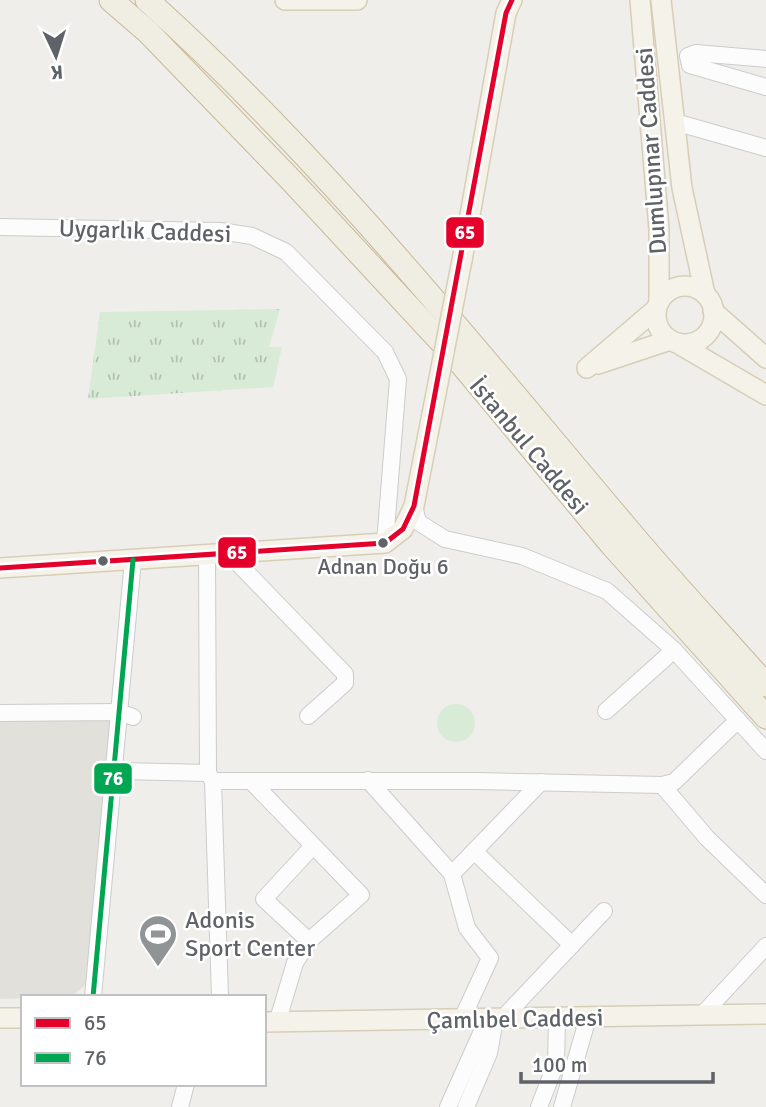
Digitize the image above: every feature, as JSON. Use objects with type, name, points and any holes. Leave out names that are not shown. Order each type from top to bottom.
[{"type":"highway","name":"İstanbul Caddesi","points":[[111,0],[148,32],[292,181],[449,350],[611,544],[766,717]]},
{"type":"highway","name":"İstanbul Caddesi","points":[[147,0],[314,164],[472,342],[626,528],[766,685]]},
{"type":"main road","points":[[285,0],[357,0]]},
{"type":"main road","points":[[0,568],[229,554],[391,534],[414,506],[506,13],[513,0]]},
{"type":"main road","name":"Dumlupınar Caddesi","points":[[662,0],[682,188],[709,302]]},
{"type":"main road","name":"Dumlupınar Caddesi","points":[[639,4],[659,229],[658,305]]},
{"type":"main road","points":[[709,302],[713,320],[704,337],[696,342],[674,341],[587,368],[658,305],[664,295],[680,287],[689,286],[709,302],[766,358]]},
{"type":"main road","points":[[658,305],[660,330],[766,395]]},
{"type":"main road","points":[[0,555],[391,534]]},
{"type":"main road","name":"Çamlıbel Caddesi","points":[[270,1022],[766,1014]]},
{"type":"main road","points":[[0,1018],[21,1018]]},
{"type":"street","points":[[766,59],[696,53],[688,56],[690,65],[766,87]]},
{"type":"street","points":[[674,122],[766,148]]},
{"type":"street","name":"Uygarlık Caddesi","points":[[0,227],[220,231],[252,236],[286,252],[385,352],[398,379],[391,534]]},
{"type":"street","points":[[414,506],[418,522],[445,538],[522,556],[607,591],[674,650],[766,751]]},
{"type":"street","points":[[229,554],[345,674],[345,683],[308,716]]},
{"type":"street","points":[[207,555],[211,777],[220,995]]},
{"type":"street","points":[[93,995],[126,714],[133,560]]},
{"type":"street","points":[[606,711],[674,650]]},
{"type":"street","points":[[0,713],[126,714]]},
{"type":"street","points":[[122,771],[251,781],[368,780],[662,785],[674,782],[738,720]]},
{"type":"street","points":[[368,780],[452,874],[467,928],[491,958],[461,1021]]},
{"type":"street","points":[[251,781],[361,895],[309,941],[295,963],[270,1022]]},
{"type":"street","points":[[452,874],[541,782]]},
{"type":"street","points":[[662,785],[707,838],[766,895]]},
{"type":"street","points":[[309,941],[264,900],[313,846]]},
{"type":"street","points":[[475,852],[572,945]]},
{"type":"street","points":[[448,1107],[494,1020],[604,911]]},
{"type":"street","points":[[702,1015],[766,946]]},
{"type":"street","points":[[562,1107],[588,1018]]},
{"type":"street","points":[[539,1107],[556,1063],[557,1019]]},
{"type":"street","points":[[466,1107],[489,1053],[494,1020]]},
{"type":"street","points":[[180,1107],[185,1086]]},
{"type":"shaded area","points":[[0,720],[114,720],[90,981],[73,995],[21,995],[21,998],[0,999]]},
{"type":"green space","points":[[280,309],[269,347],[282,347],[273,387],[88,399],[100,312]]},
{"type":"green space","points":[[456,704],[469,710],[475,723],[469,736],[456,742],[443,736],[437,723],[443,710]]},
{"type":"transit line","name":"65","points":[[0,568],[385,543],[403,529],[414,506],[506,13],[512,0]]},
{"type":"transit line","name":"76","points":[[93,995],[133,560]]},
{"type":"place","name":"Adnan Doğu 6","points":[[383,543]]},
{"type":"place","name":"Adonis Sport Center","points":[[158,968]]}]
